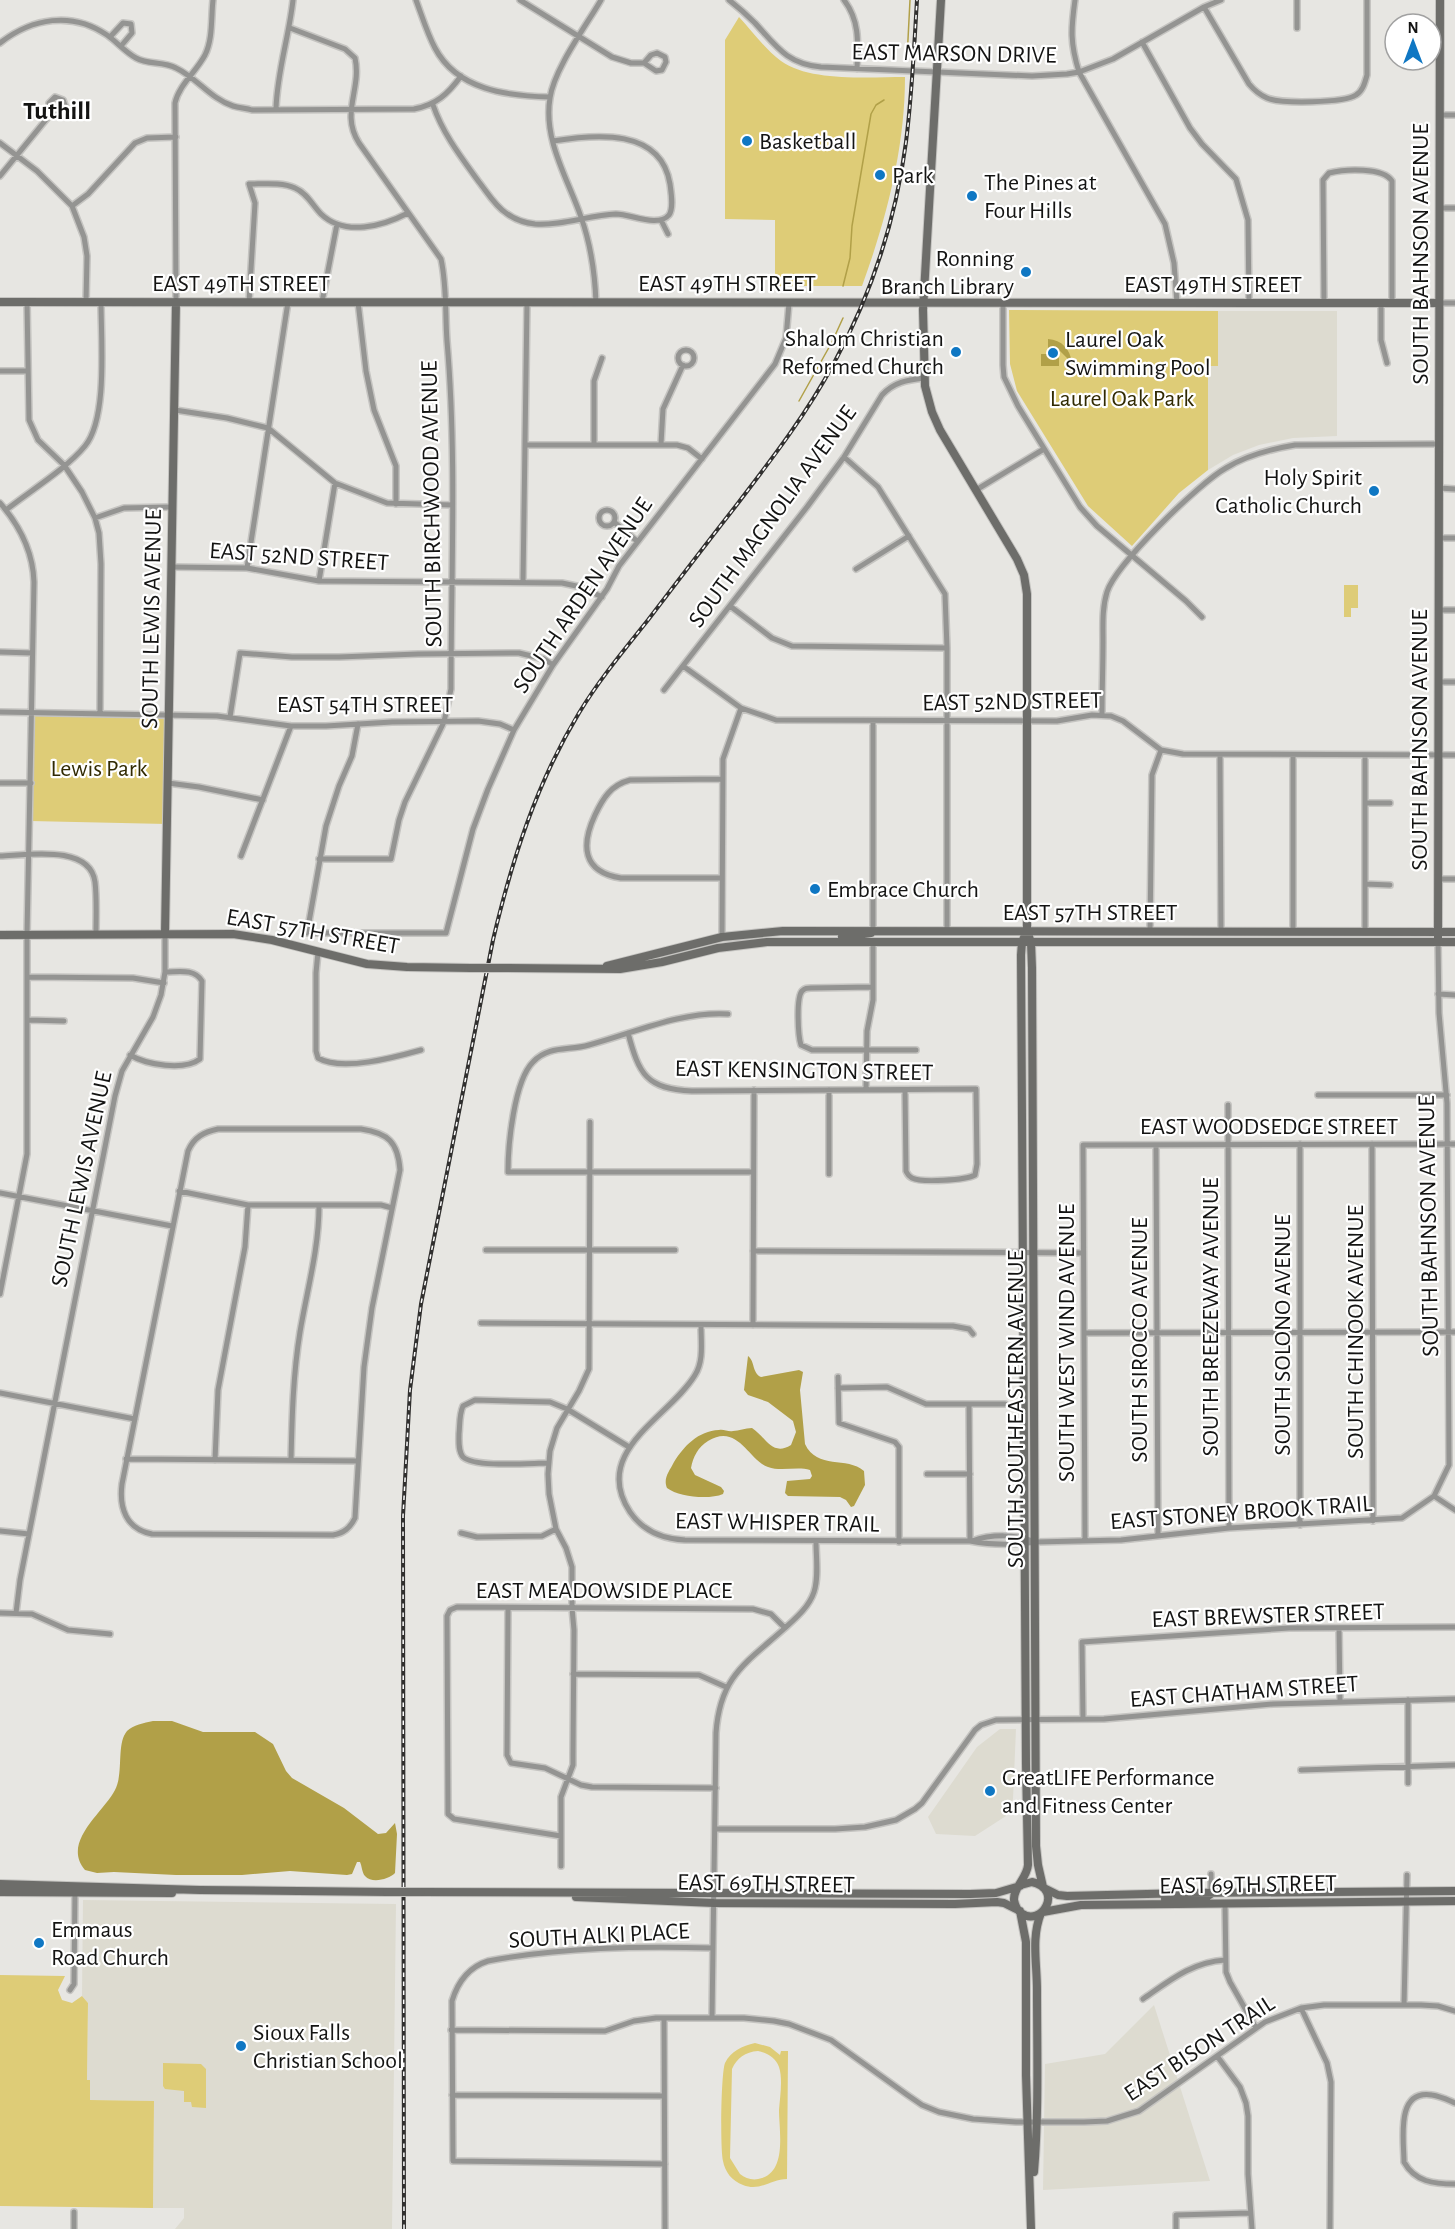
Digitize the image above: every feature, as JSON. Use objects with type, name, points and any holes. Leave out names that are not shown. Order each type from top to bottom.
[{"type":"main road","name":"SOUTH SOUTHEASTERN AVENUE","points":[[941,0],[923,303],[924,378],[935,419],[1017,559],[1025,582],[1028,609],[1027,931],[1031,942],[1037,1855],[1044,1887]]},
{"type":"main road","name":"SOUTH BAHNSON AVENUE","points":[[1438,942],[1440,0]]},
{"type":"main road","name":"EAST 49TH STREET","points":[[0,302],[1439,303]]},
{"type":"main road","name":"SOUTH LEWIS AVENUE","points":[[165,934],[176,302]]},
{"type":"main road","points":[[804,942],[865,935],[873,930]]},
{"type":"main road","name":"EAST 57TH STREET","points":[[584,968],[623,963],[722,937],[783,931],[1455,932]]},
{"type":"main road","name":"SOUTH SOUTHEASTERN AVENUE","points":[[1020,1886],[1028,1865],[1022,942],[1027,931]]},
{"type":"main road","name":"EAST 57TH STREET","points":[[0,935],[241,935],[384,966],[626,969],[735,945],[804,942],[1455,942]]},
{"type":"main road","points":[[1031,2229],[1027,2122],[1026,1942],[1014,1899],[1020,1886],[1032,1882],[1058,1895],[1067,1896],[1455,1891]]},
{"type":"main road","name":"EAST 69TH STREET","points":[[0,1884],[164,1894],[200,1890],[421,1892],[714,1903],[997,1902],[1019,1911]]},
{"type":"main road","name":"EAST 69TH STREET","points":[[511,1894],[714,1892],[987,1894],[1020,1886]]},
{"type":"main road","points":[[1031,2204],[1036,2122],[1037,1977],[1034,1932],[1047,1906],[1048,1898],[1044,1887]]},
{"type":"main road","name":"EAST 69TH STREET","points":[[0,1892],[75,1889]]},
{"type":"main road","points":[[1225,1904],[1232,1898],[1277,1897],[1296,1892]]},
{"type":"main road","points":[[1131,1904],[1155,1899],[1208,1898],[1211,1893]]},
{"type":"main road","name":"EAST 69TH STREET","points":[[1042,1912],[1071,1905],[1455,1901]]},
{"type":"main road","points":[[1019,1911],[1030,1916],[1042,1912]]},
{"type":"street","name":"SOUTH LEWIS AVENUE","points":[[176,302],[176,99],[206,52],[213,0]]},
{"type":"street","points":[[276,109],[278,79],[290,28],[293,0]]},
{"type":"street","points":[[416,0],[435,48],[453,72],[501,94],[550,97]]},
{"type":"street","points":[[519,0],[612,57],[632,63],[644,63]]},
{"type":"street","points":[[596,303],[592,260],[582,219],[558,162],[549,119],[550,97],[560,70],[601,0]]},
{"type":"street","name":"EAST MARSON DRIVE","points":[[729,0],[789,58],[814,67],[1032,76],[1079,72],[1113,59],[1204,7],[1221,0]]},
{"type":"street","points":[[844,0],[856,24],[857,69]]},
{"type":"street","points":[[1075,0],[1071,39],[1079,72],[1165,224],[1173,253],[1177,303]]},
{"type":"street","points":[[1297,0],[1297,28]]},
{"type":"street","points":[[1204,7],[1249,84],[1257,92],[1268,99],[1282,101],[1346,100],[1358,94],[1367,75],[1367,0]]},
{"type":"street","points":[[0,43],[27,26],[43,21],[59,19],[91,26],[110,37],[139,60],[166,64],[190,76],[219,99],[233,106],[252,110],[406,110],[433,105],[451,90],[461,76]]},
{"type":"street","points":[[110,37],[123,23],[131,24],[132,31],[121,46]]},
{"type":"street","name":"SOUTH BIRCHWOOD AVENUE","points":[[290,28],[345,50],[355,58],[357,76],[350,124],[355,136],[441,259],[444,273],[453,406],[451,698],[444,722],[405,802],[391,859],[319,859]]},
{"type":"street","points":[[1142,42],[1190,128],[1236,179],[1248,220],[1249,303]]},
{"type":"street","points":[[433,105],[447,136],[494,202],[505,213],[532,224],[618,214],[662,220],[671,212],[670,187],[664,163],[650,148],[629,140],[591,136],[553,141]]},
{"type":"street","points":[[1440,115],[1455,115]]},
{"type":"street","points":[[0,176],[50,116]]},
{"type":"street","points":[[72,206],[88,194],[135,143],[147,138],[176,137]]},
{"type":"street","points":[[0,143],[17,155],[72,206],[84,237],[87,256],[86,302]]},
{"type":"street","points":[[1324,303],[1323,180],[1329,173],[1379,171],[1389,176],[1392,181],[1392,303]]},
{"type":"street","points":[[249,302],[255,203],[249,184],[295,188],[308,198],[322,215],[337,224],[359,227],[383,225],[408,213]]},
{"type":"street","points":[[1439,208],[1455,208]]},
{"type":"street","points":[[662,220],[668,234]]},
{"type":"street","points":[[322,302],[337,224]]},
{"type":"street","points":[[27,302],[27,413],[31,428],[41,444],[64,465],[82,492],[95,518],[101,549],[100,714]]},
{"type":"street","points":[[6,510],[64,465],[89,440],[99,416],[101,302]]},
{"type":"street","points":[[247,568],[288,302]]},
{"type":"street","points":[[358,302],[370,394],[396,466],[396,504]]},
{"type":"street","points":[[523,582],[526,303]]},
{"type":"street","name":"SOUTH ARDEN AVENUE","points":[[446,933],[473,829],[514,730],[553,665],[602,597],[619,566],[775,364],[786,338],[789,303]]},
{"type":"street","points":[[1003,303],[1004,377],[1018,406],[1080,507],[1097,526],[1202,617]]},
{"type":"street","points":[[1381,303],[1381,340],[1387,363]]},
{"type":"street","name":"EAST 49TH STREET","points":[[1439,303],[1455,303]]},
{"type":"street","points":[[594,444],[594,381],[602,358]]},
{"type":"street","points":[[661,444],[663,410],[683,365]]},
{"type":"street","points":[[0,371],[27,372]]},
{"type":"street","name":"SOUTH MAGNOLIA AVENUE","points":[[664,690],[807,507],[844,457],[888,388],[900,382],[924,378]]},
{"type":"street","points":[[175,410],[227,418],[268,428],[335,483],[396,504],[452,505]]},
{"type":"street","points":[[525,445],[661,444],[688,448],[702,459]]},
{"type":"street","points":[[1102,714],[1104,604],[1111,583],[1132,556],[1198,488],[1227,467],[1274,448],[1295,445],[1439,444]]},
{"type":"street","points":[[976,490],[1044,448]]},
{"type":"street","points":[[844,457],[878,487],[945,594],[947,931]]},
{"type":"street","points":[[319,581],[335,483]]},
{"type":"street","points":[[1439,488],[1455,489]]},
{"type":"street","points":[[0,502],[22,535],[32,563],[34,582],[27,935],[27,1139],[19,1196],[0,1294]]},
{"type":"street","points":[[95,518],[124,508],[171,507]]},
{"type":"street","points":[[614,522],[637,541]]},
{"type":"street","points":[[856,569],[909,536]]},
{"type":"street","points":[[1439,538],[1455,538]]},
{"type":"street","name":"EAST 52ND STREET","points":[[171,567],[247,568],[319,581],[571,584],[602,597]]},
{"type":"street","points":[[730,606],[772,638],[792,646],[947,648]]},
{"type":"street","points":[[1439,610],[1455,610]]},
{"type":"street","points":[[0,652],[32,653]]},
{"type":"street","points":[[231,717],[240,653],[292,657],[531,654],[553,665]]},
{"type":"street","name":"EAST 52ND STREET","points":[[683,666],[741,708],[765,717],[790,721],[1027,722],[1070,720],[1102,714],[1122,721],[1161,750],[1183,754],[1455,754]]},
{"type":"street","points":[[1439,682],[1455,682]]},
{"type":"street","points":[[722,937],[722,779],[725,749],[741,708]]},
{"type":"street","name":"EAST 54TH STREET","points":[[0,712],[231,717],[291,726],[487,722],[514,730]]},
{"type":"street","points":[[873,721],[873,930]]},
{"type":"street","points":[[319,859],[333,803],[352,756],[358,724]]},
{"type":"street","points":[[241,856],[291,726]]},
{"type":"street","points":[[1150,932],[1152,775],[1161,750]]},
{"type":"street","points":[[1293,754],[1293,932]]},
{"type":"street","points":[[1220,755],[1221,932]]},
{"type":"street","points":[[1365,755],[1365,932]]},
{"type":"street","points":[[722,779],[630,780],[619,784],[602,799],[588,831],[586,842],[591,860],[609,876],[722,878]]},
{"type":"street","points":[[0,783],[31,783]]},
{"type":"street","points":[[168,783],[199,786],[263,800]]},
{"type":"street","points":[[1365,803],[1390,803]]},
{"type":"street","points":[[0,856],[74,857],[87,865],[95,879],[96,934]]},
{"type":"street","name":"EAST 57TH STREET","points":[[319,859],[307,933],[446,933]]},
{"type":"street","points":[[1438,879],[1455,879]]},
{"type":"street","points":[[1365,884],[1390,885]]},
{"type":"street","name":"SOUTH LEWIS AVENUE","points":[[16,1613],[29,1533],[115,1096],[122,1071],[153,1017],[164,983],[165,934]]},
{"type":"street","points":[[866,1090],[867,1031],[873,1007],[873,941]]},
{"type":"street","name":"SOUTH BAHNSON AVENUE","points":[[1438,942],[1438,994],[1447,1095],[1452,1332],[1449,1465],[1443,1478]]},
{"type":"street","points":[[318,952],[316,973],[316,1052],[318,1058],[329,1063],[375,1062],[422,1050]]},
{"type":"street","points":[[130,1055],[145,1063],[159,1064],[188,1064],[200,1059],[202,981],[198,974],[193,972],[165,972]]},
{"type":"street","points":[[28,977],[132,978],[164,983]]},
{"type":"street","points":[[873,987],[807,988],[802,992],[799,998],[799,1038],[802,1047],[812,1050],[916,1050]]},
{"type":"street","points":[[1438,994],[1455,995]]},
{"type":"street","points":[[728,1014],[700,1014],[587,1046],[554,1049],[534,1061],[522,1081],[509,1142],[508,1172],[753,1172]]},
{"type":"street","points":[[28,1020],[64,1020]]},
{"type":"street","name":"EAST KENSINGTON STREET","points":[[628,1033],[636,1063],[644,1074],[666,1088],[680,1090],[976,1089],[977,1164],[975,1175],[967,1179],[915,1179],[908,1175],[906,1171],[905,1090]]},
{"type":"street","points":[[753,1325],[754,1090]]},
{"type":"street","points":[[829,1090],[829,1174]]},
{"type":"street","points":[[1318,1095],[1447,1095]]},
{"type":"street","name":"SOUTH BREEZEWAY AVENUE","points":[[1228,1105],[1229,1528]]},
{"type":"street","points":[[561,1866],[561,1797],[568,1779],[573,1754],[572,1567],[566,1548],[556,1529],[549,1494],[548,1463],[553,1437],[589,1369],[590,1122]]},
{"type":"street","points":[[219,1129],[361,1129],[374,1131],[384,1135],[397,1149],[400,1170],[392,1208],[372,1308],[364,1367],[356,1510],[355,1518],[350,1526],[340,1534],[333,1535],[152,1534],[138,1530],[127,1520],[120,1498],[179,1191],[191,1144],[207,1131],[219,1129]]},
{"type":"street","name":"SOUTH SOLONO AVENUE","points":[[1300,1144],[1300,1526]]},
{"type":"street","name":"SOUTH CHINOOK AVENUE","points":[[1372,1144],[1373,1521]]},
{"type":"street","name":"EAST WOODSEDGE STREET","points":[[1083,1145],[1455,1144]]},
{"type":"street","name":"SOUTH WEST WIND AVENUE","points":[[1083,1145],[1085,1541]]},
{"type":"street","name":"SOUTH SIROCCO AVENUE","points":[[1156,1145],[1158,1535]]},
{"type":"street","points":[[179,1191],[248,1205],[381,1205],[392,1208]]},
{"type":"street","points":[[0,1193],[172,1226]]},
{"type":"street","points":[[215,1460],[218,1390],[245,1247],[248,1205]]},
{"type":"street","points":[[291,1460],[294,1382],[300,1333],[317,1241],[319,1206]]},
{"type":"street","points":[[486,1250],[675,1250]]},
{"type":"street","points":[[753,1251],[1083,1253]]},
{"type":"street","points":[[481,1323],[953,1326],[969,1329],[973,1334]]},
{"type":"street","name":"EAST WHISPER TRAIL","points":[[702,1326],[701,1360],[695,1376],[638,1435],[629,1447],[621,1468],[622,1493],[627,1506],[634,1518],[651,1532],[675,1540],[899,1542],[970,1541],[987,1537],[1036,1542]]},
{"type":"street","points":[[1084,1333],[1452,1332]]},
{"type":"street","points":[[838,1377],[839,1423],[895,1442],[898,1447],[899,1542]]},
{"type":"street","points":[[838,1388],[887,1387],[926,1404],[1005,1404]]},
{"type":"street","points":[[0,1393],[135,1419]]},
{"type":"street","points":[[548,1463],[478,1462],[466,1459],[460,1450],[460,1411],[466,1403],[475,1400],[542,1401],[567,1409],[629,1447]]},
{"type":"street","points":[[969,1404],[970,1541]]},
{"type":"street","points":[[126,1460],[358,1461]]},
{"type":"street","points":[[927,1474],[970,1474]]},
{"type":"street","name":"EAST STONEY BROOK TRAIL","points":[[1036,1542],[1121,1540],[1229,1528],[1300,1526],[1401,1518],[1434,1496],[1443,1478]]},
{"type":"street","points":[[1434,1496],[1455,1510]]},
{"type":"street","points":[[461,1533],[477,1537],[542,1536],[556,1529]]},
{"type":"street","points":[[0,1532],[29,1533]]},
{"type":"street","points":[[712,2018],[717,1720],[720,1703],[726,1687],[736,1673],[799,1615],[813,1594],[816,1579],[816,1541]]},
{"type":"street","name":"EAST MEADOWSIDE PLACE","points":[[561,1836],[454,1819],[448,1814],[448,1613],[458,1607],[753,1609],[771,1614],[785,1628]]},
{"type":"street","points":[[508,1608],[507,1755],[509,1760],[517,1764],[545,1768],[580,1785],[716,1788]]},
{"type":"street","points":[[0,1613],[36,1616],[68,1630],[110,1634]]},
{"type":"street","name":"EAST BREWSTER STREET","points":[[1083,1719],[1082,1642],[1288,1628],[1455,1627]]},
{"type":"street","points":[[1339,1628],[1340,1701]]},
{"type":"street","points":[[573,1674],[699,1675],[726,1687]]},
{"type":"street","name":"EAST CHATHAM STREET","points":[[716,1829],[835,1829],[882,1824],[896,1820],[922,1803],[975,1730],[981,1725],[996,1720],[1115,1719],[1273,1704],[1455,1699]]},
{"type":"street","points":[[1408,1700],[1408,1783]]},
{"type":"street","points":[[1301,1770],[1455,1765]]},
{"type":"street","points":[[1211,1874],[1211,1893]]},
{"type":"street","points":[[1404,2005],[1407,1875]]},
{"type":"street","points":[[70,1990],[74,1984],[75,1889]]},
{"type":"street","points":[[1225,1904],[1225,1960],[1230,1983],[1256,2028]]},
{"type":"street","name":"SOUTH ALKI PLACE","points":[[665,2164],[453,2161],[452,2001],[457,1987],[467,1973],[480,1964],[503,1958],[593,1949],[713,1948]]},
{"type":"street","points":[[1143,1999],[1188,1969],[1202,1963],[1225,1960]]},
{"type":"street","name":"EAST BISON TRAIL","points":[[451,2030],[605,2031],[641,2019],[664,2018],[744,2018],[789,2024],[831,2040],[922,2105],[939,2112],[973,2119],[1097,2122],[1128,2116],[1150,2105],[1256,2028],[1273,2018],[1301,2008],[1324,2005],[1404,2005],[1438,2006],[1455,2011]]},
{"type":"street","points":[[1301,2008],[1327,2063],[1330,2075],[1330,2229]]},
{"type":"street","points":[[664,2018],[665,2229]]},
{"type":"street","points":[[1217,2056],[1240,2087],[1246,2103],[1252,2229]]},
{"type":"street","points":[[452,2095],[664,2096]]},
{"type":"street","points":[[1455,2103],[1433,2095],[1415,2098],[1408,2103],[1404,2118],[1404,2162],[1407,2168],[1415,2176],[1426,2181],[1455,2184]]},
{"type":"street","points":[[74,2212],[74,2229]]},
{"type":"street","points":[[1176,2229],[1176,2215],[1250,2213]]},
{"type":"shaded area","points":[[1218,311],[1337,311],[1337,436],[1293,438],[1259,445],[1233,455],[1208,470],[1208,366],[1218,365]]},
{"type":"shaded area","name":"Laurel Oak Swimming Pool","points":[[1048,339],[1064,346],[1072,363],[1067,363],[1067,358],[1060,351],[1056,355],[1059,358],[1059,366],[1041,366],[1041,354],[1048,354]]},
{"type":"shaded area","points":[[748,1356],[756,1373],[761,1377],[799,1370],[803,1372],[800,1390],[805,1444],[817,1457],[849,1464],[864,1471],[865,1485],[854,1506],[851,1507],[846,1500],[840,1497],[788,1496],[785,1493],[787,1481],[810,1479],[812,1476],[810,1470],[768,1467],[735,1439],[727,1436],[704,1443],[696,1453],[691,1468],[695,1475],[721,1487],[723,1494],[694,1497],[679,1494],[667,1488],[667,1475],[678,1456],[692,1440],[705,1433],[752,1428],[774,1447],[779,1449],[791,1445],[796,1432],[793,1421],[768,1402],[748,1395],[744,1390]]},
{"type":"shaded area","points":[[153,1721],[172,1721],[203,1732],[255,1732],[273,1744],[286,1771],[292,1778],[344,1808],[378,1834],[386,1833],[395,1823],[397,1834],[395,1873],[385,1879],[372,1880],[364,1875],[360,1862],[357,1862],[352,1874],[347,1875],[290,1871],[242,1875],[176,1875],[97,1873],[85,1870],[79,1859],[78,1849],[81,1838],[110,1799],[118,1783],[124,1737],[132,1727]]},
{"type":"shaded area","points":[[1000,1729],[1016,1729],[1013,1799],[1006,1816],[975,1836],[936,1834],[928,1817],[977,1747]]},
{"type":"shaded area","name":"Sioux Falls Christian School","points":[[83,1900],[396,1904],[392,2229],[175,2229],[184,2218],[184,2208],[153,2208],[154,2101],[90,2100],[90,2081],[87,2080],[88,2003],[82,1996]]},
{"type":"shaded area","points":[[1154,2005],[1210,2181],[1043,2190],[1045,2064],[1105,2054]]},
{"type":"green space","points":[[739,17],[770,51],[793,68],[840,77],[905,77],[902,131],[893,184],[862,286],[775,286],[775,220],[725,219],[725,40]]},
{"type":"green space","name":"Laurel Oak Park","points":[[1009,310],[1218,311],[1218,366],[1208,366],[1208,470],[1179,493],[1132,546],[1088,506],[1017,391],[1010,364]]},
{"type":"green space","points":[[1344,585],[1358,585],[1358,608],[1351,608],[1351,617],[1344,617]]},
{"type":"green space","name":"Lewis Park","points":[[31,713],[169,715],[167,824],[30,821]]},
{"type":"green space","points":[[0,1975],[65,1976],[58,1990],[62,2000],[72,2003],[82,1996],[88,2003],[87,2080],[90,2080],[90,2100],[154,2101],[153,2208],[0,2206]]},
{"type":"green space","points":[[755,2043],[770,2047],[780,2055],[781,2051],[788,2051],[787,2179],[749,2187],[736,2181],[725,2169],[721,2142],[722,2095],[727,2059],[741,2047]],"holes":[[[758,2051],[773,2059],[778,2064],[780,2072],[780,2148],[775,2167],[770,2174],[753,2179],[740,2174],[730,2158],[732,2069],[745,2054]]]},
{"type":"green space","points":[[163,2063],[201,2064],[206,2069],[206,2108],[192,2107],[191,2102],[184,2102],[184,2091],[165,2089]]},
{"type":"waterway","points":[[907,59],[910,0]]},
{"type":"waterway","points":[[843,286],[850,258],[852,226],[871,114],[876,105],[884,100]]},
{"type":"waterway","points":[[799,401],[843,318]]},
{"type":"railway","points":[[404,2229],[403,1516],[410,1390],[421,1304],[493,940],[508,881],[527,823],[550,767],[579,713],[612,665],[788,437],[834,363],[859,311],[889,228],[902,171],[910,107],[917,0]]},
{"type":"place","name":"Basketball","points":[[747,141]]},
{"type":"place","name":"Park","points":[[880,175]]},
{"type":"place","name":"The Pines at Four Hills","points":[[972,196]]},
{"type":"place","name":"Ronning Branch Library","points":[[1026,272]]},
{"type":"place","name":"Shalom Christian Reformed Church","points":[[956,352]]},
{"type":"place","name":"Laurel Oak Swimming Pool","points":[[1053,353]]},
{"type":"place","name":"Holy Spirit Catholic Church","points":[[1374,491]]},
{"type":"place","name":"Embrace Church","points":[[815,889]]},
{"type":"place","name":"GreatLIFE Performance and Fitness Center","points":[[990,1791]]},
{"type":"place","name":"Emmaus Road Church","points":[[39,1943]]},
{"type":"place","name":"Sioux Falls Christian School","points":[[241,2046]]},
{"type":"district","name":"Tuthill","points":[[57,110]]}]
